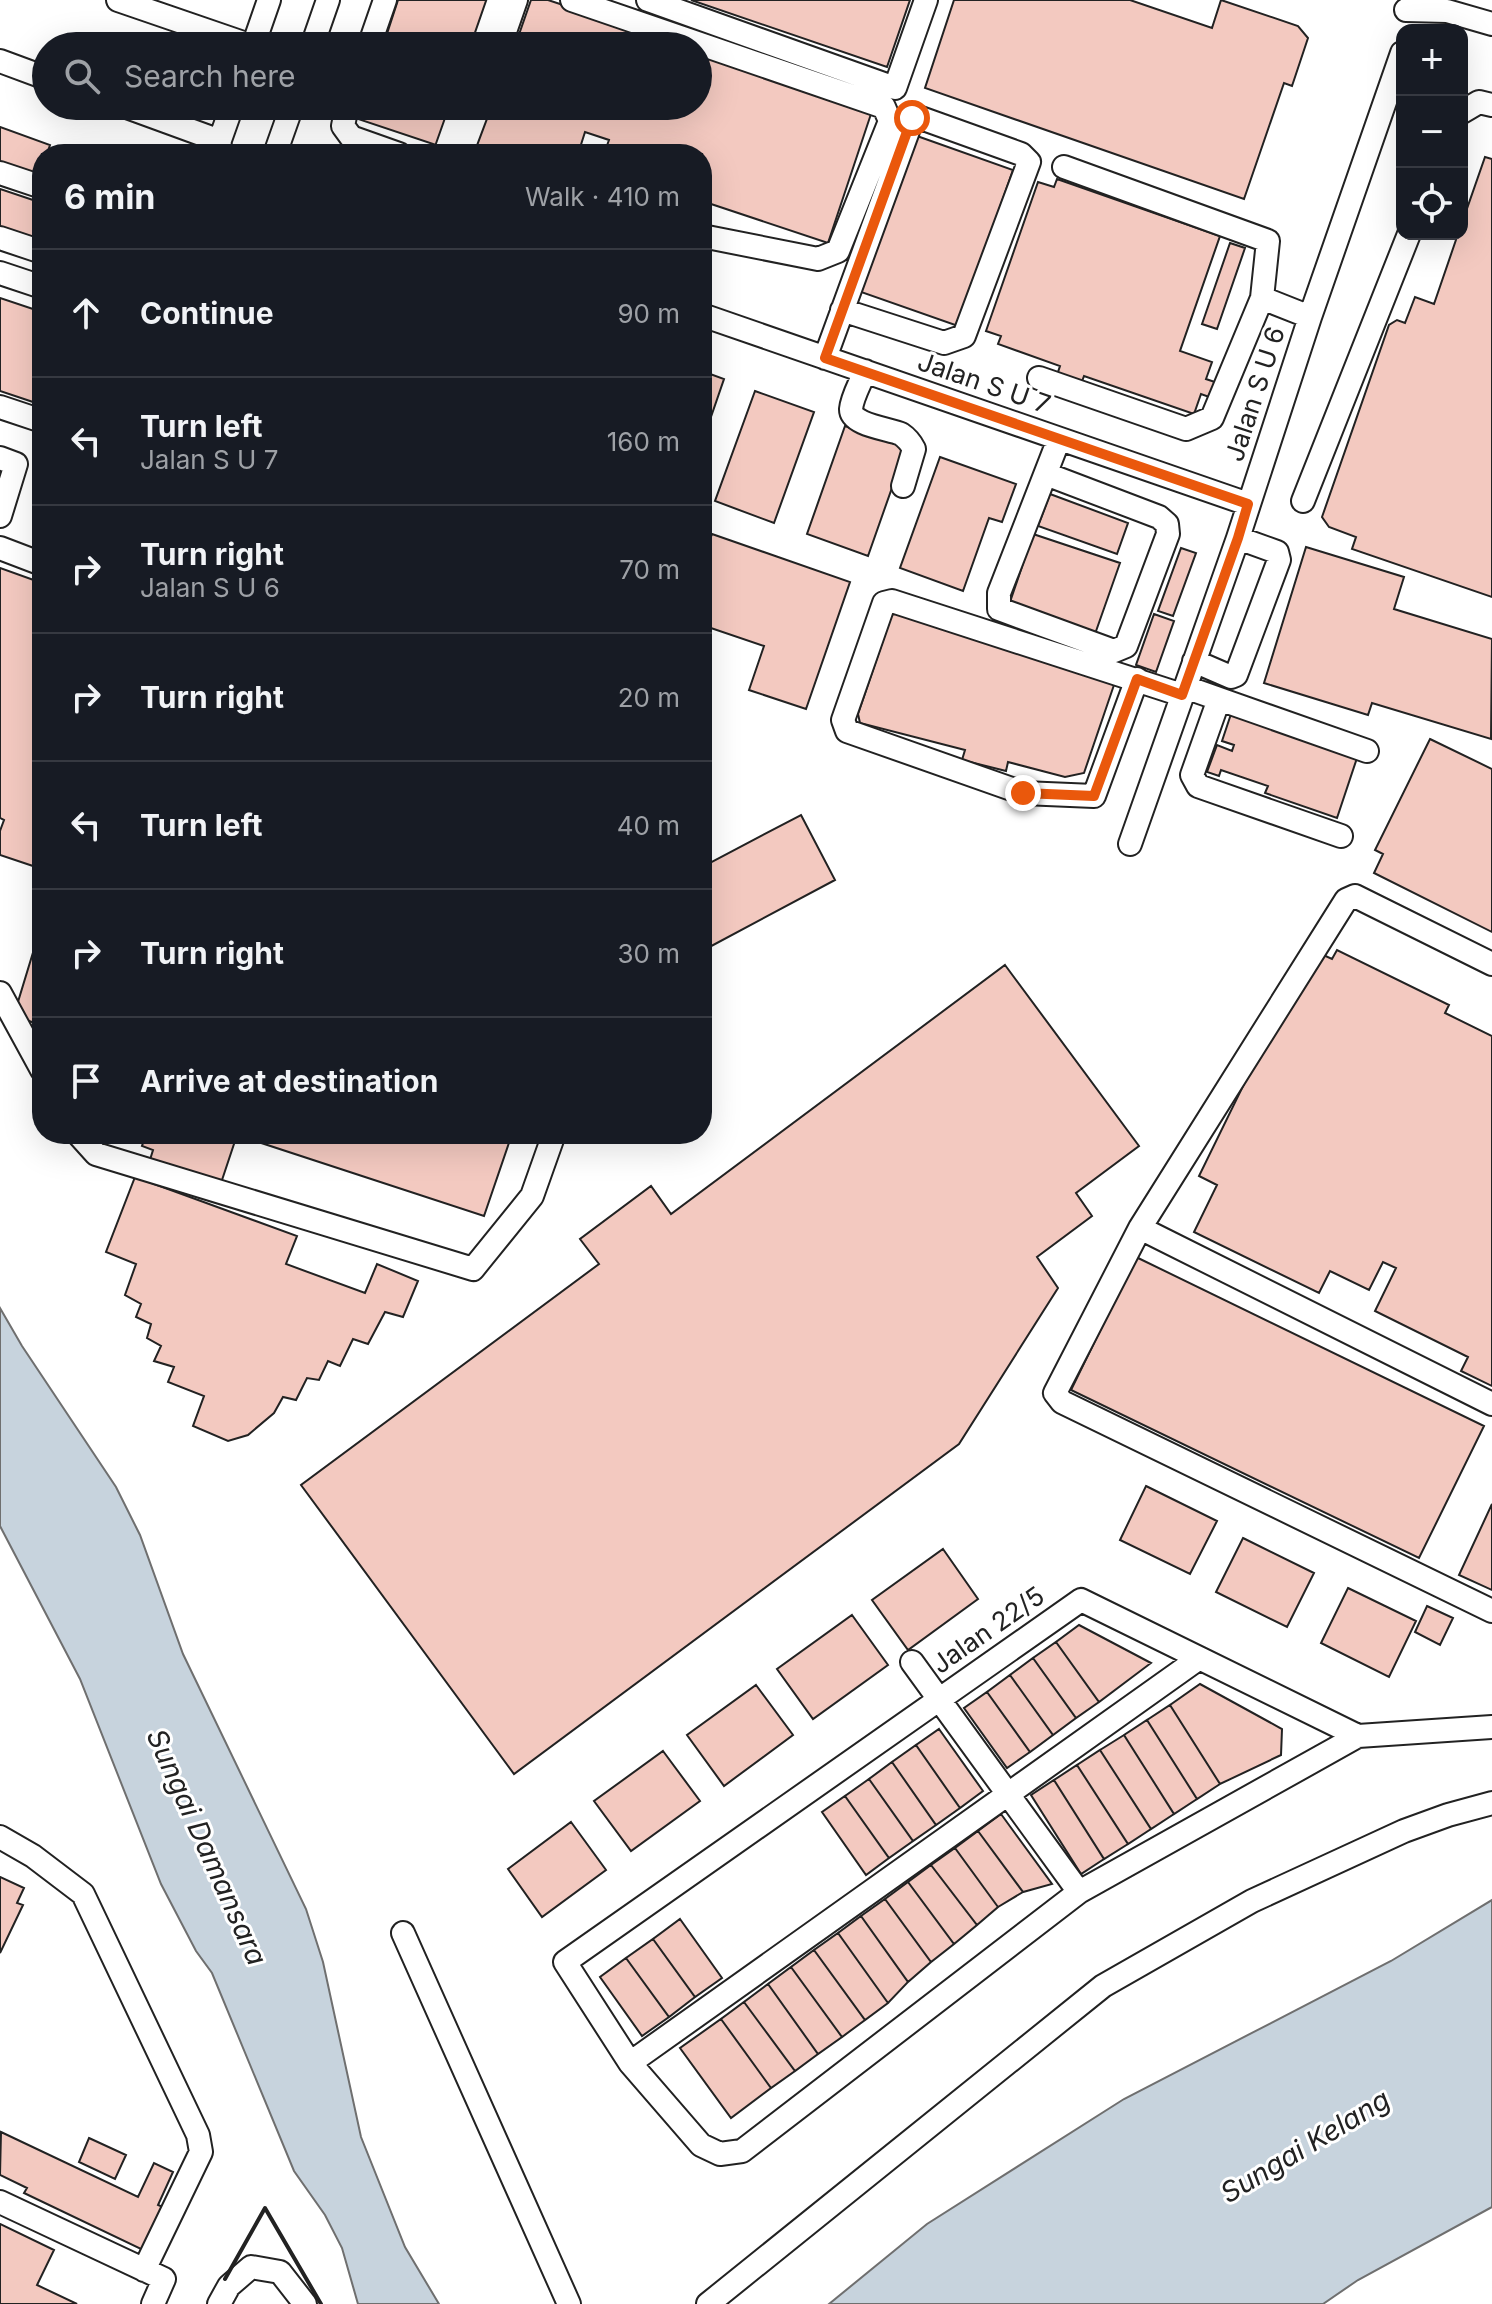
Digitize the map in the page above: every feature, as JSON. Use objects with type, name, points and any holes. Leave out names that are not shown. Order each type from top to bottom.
[{"type":"street","points":[[118,0],[211,32]]},
{"type":"street","points":[[257,32],[269,0]]},
{"type":"street","points":[[317,32],[328,0]]},
{"type":"street","points":[[374,32],[385,0]]},
{"type":"street","points":[[488,32],[499,0]]},
{"type":"street","points":[[505,32],[516,0]]},
{"type":"street","points":[[572,0],[665,32]]},
{"type":"street","points":[[648,0],[895,88],[926,0]]},
{"type":"street","points":[[1404,13],[1447,11],[1492,24]]},
{"type":"street","points":[[712,48],[884,107],[890,121],[838,251],[818,259],[712,238]]},
{"type":"street","points":[[0,61],[32,73]]},
{"type":"street","name":"Jalan S U 6","points":[[1130,844],[1238,538],[1310,317],[1396,70]]},
{"type":"street","points":[[1468,108],[1479,102],[1492,105]]},
{"type":"street","points":[[825,358],[842,310],[912,118],[918,117],[1021,154],[1029,162],[964,336],[944,343],[842,310]]},
{"type":"street","points":[[155,120],[209,144]]},
{"type":"street","points":[[219,144],[227,120]]},
{"type":"street","points":[[279,144],[287,120]]},
{"type":"street","points":[[344,120],[343,126],[351,137],[371,144]]},
{"type":"street","points":[[449,144],[457,120]]},
{"type":"street","points":[[465,144],[474,120]]},
{"type":"street","points":[[1039,378],[1186,429],[1212,418],[1262,298],[1268,241],[1064,167]]},
{"type":"street","points":[[0,173],[32,184]]},
{"type":"street","points":[[0,238],[32,249]]},
{"type":"street","points":[[1303,501],[1407,240]]},
{"type":"street","points":[[0,273],[32,284]]},
{"type":"street","points":[[1262,298],[1310,317]]},
{"type":"street","name":"Jalan S U 7","points":[[712,318],[1248,504]]},
{"type":"street","points":[[865,371],[851,410],[861,422],[902,435],[909,441],[914,449],[903,486]]},
{"type":"street","points":[[0,407],[32,418]]},
{"type":"street","points":[[1046,474],[1159,517],[1167,524],[1168,534],[1126,646],[1114,651],[999,609],[999,593],[1059,439]]},
{"type":"street","points":[[0,458],[16,464],[0,516]]},
{"type":"street","points":[[1194,661],[1231,677],[1236,675],[1279,560],[1277,552],[1238,538]]},
{"type":"street","points":[[0,548],[32,560]]},
{"type":"street","points":[[1137,679],[1094,796],[1023,793],[847,731],[843,720],[884,603],[892,601],[1137,679],[1219,699],[1367,751]]},
{"type":"street","points":[[1219,699],[1192,775],[1198,786],[1341,836]]},
{"type":"street","points":[[1492,964],[1355,896],[1350,897],[1140,1228],[1055,1393],[1062,1402],[1492,1611]]},
{"type":"street","points":[[0,993],[32,1052]]},
{"type":"street","points":[[87,1144],[96,1154],[473,1269],[532,1196],[550,1144]]},
{"type":"street","points":[[1140,1228],[1492,1404]]},
{"type":"street","name":"Jalan 22/5","points":[[630,2063],[565,1962],[1081,1600],[1358,1736],[1492,1727]]},
{"type":"street","points":[[1198,1659],[630,2063],[701,2145],[720,2154],[742,2151],[1079,1892],[1358,1736]]},
{"type":"street","points":[[912,1662],[1079,1892]]},
{"type":"street","points":[[708,2304],[1103,1986],[1252,1901],[1404,1831],[1492,1803]]},
{"type":"street","points":[[0,1837],[33,1856],[83,1894],[198,2135],[201,2152],[144,2270]]},
{"type":"street","points":[[403,1933],[569,2304]]},
{"type":"street","points":[[0,2202],[164,2279],[153,2304]]},
{"type":"street","points":[[219,2304],[229,2286],[251,2267],[280,2272],[305,2304]]},
{"type":"water","name":"Sungai Damansara","points":[[0,1308],[116,1487],[140,1535],[183,1654],[306,1909],[323,1962],[361,2137],[405,2247],[439,2304],[358,2304],[342,2248],[325,2215],[294,2171],[212,1973],[196,1951],[161,1884],[80,1679],[0,1526]]},
{"type":"water","name":"Sungai Kelang","points":[[1492,1900],[1492,2207],[1358,2280],[1323,2304],[829,2304],[927,2224],[1124,2099],[1391,1961]]},
{"type":"building","points":[[398,0],[491,0],[480,32],[388,32]]},
{"type":"building","points":[[531,0],[548,0],[645,32],[520,32]]},
{"type":"building","points":[[691,0],[910,0],[887,67]]},
{"type":"building","points":[[954,0],[1130,0],[1212,28],[1221,0],[1298,26],[1308,38],[1292,86],[1284,83],[1244,199],[925,88]]},
{"type":"building","points":[[712,55],[873,108],[828,243],[712,204],[712,144],[608,144],[609,140],[585,132],[581,144],[475,144],[483,120],[712,120]]},
{"type":"building","points":[[361,120],[451,120],[443,144],[433,144]]},
{"type":"building","points":[[0,127],[47,144],[32,144],[32,173],[0,162]]},
{"type":"building","points":[[917,136],[1013,170],[958,326],[861,292]]},
{"type":"building","points":[[1485,157],[1492,159],[1492,597],[1352,549],[1356,537],[1329,527],[1322,517],[1389,325],[1397,320],[1405,323],[1415,297],[1434,304],[1456,240],[1468,240],[1468,206]]},
{"type":"building","points":[[1057,179],[1220,236],[1180,351],[1212,362],[1206,379],[1218,383],[1212,398],[1201,394],[1194,414],[1084,376],[1081,384],[1057,375],[1060,366],[998,344],[1001,336],[986,331],[1038,182],[1054,187]]},
{"type":"building","points":[[0,189],[32,200],[32,238],[0,227]]},
{"type":"building","points":[[1230,243],[1245,248],[1217,329],[1202,324]]},
{"type":"building","points":[[0,298],[32,309],[32,402],[0,391]]},
{"type":"building","points":[[712,375],[724,379],[712,414]]},
{"type":"building","points":[[755,391],[814,412],[774,523],[715,501]]},
{"type":"building","points":[[845,426],[906,448],[868,556],[807,534]]},
{"type":"building","points":[[940,457],[1016,484],[1002,522],[989,518],[963,591],[900,568]]},
{"type":"building","points":[[1050,494],[1128,523],[1117,554],[1038,526]]},
{"type":"building","points":[[712,534],[850,582],[806,709],[749,690],[764,646],[712,628]]},
{"type":"building","points":[[1033,534],[1120,563],[1095,634],[1009,605]]},
{"type":"building","points":[[1306,547],[1404,577],[1394,609],[1492,639],[1491,739],[1372,703],[1368,715],[1264,683]]},
{"type":"building","points":[[1181,548],[1196,553],[1173,616],[1158,611]]},
{"type":"building","points":[[0,568],[32,579],[32,866],[0,855],[0,831],[4,820],[0,818]]},
{"type":"building","points":[[894,608],[1115,682],[1084,773],[1065,777],[1008,762],[1006,771],[962,760],[965,750],[860,723],[858,714]]},
{"type":"building","points":[[1154,614],[1174,621],[1156,672],[1136,665]]},
{"type":"building","points":[[1232,711],[1358,755],[1337,818],[1265,793],[1268,786],[1221,770],[1219,776],[1207,772],[1217,745],[1232,751],[1234,745],[1222,741]]},
{"type":"building","points":[[1430,739],[1492,769],[1492,932],[1374,873],[1383,854],[1375,850]]},
{"type":"building","points":[[801,815],[835,880],[712,946],[712,862]]},
{"type":"building","points":[[1310,949],[1332,959],[1337,950],[1449,1005],[1445,1013],[1492,1036],[1492,1386],[1461,1371],[1468,1357],[1375,1311],[1396,1268],[1383,1262],[1369,1290],[1330,1271],[1319,1293],[1194,1232],[1217,1185],[1199,1176]]},
{"type":"building","points":[[32,956],[32,1022],[14,1015]]},
{"type":"building","points":[[1005,965],[1139,1146],[1076,1193],[1092,1216],[1037,1257],[1058,1288],[959,1444],[514,1774],[301,1485],[599,1264],[580,1239],[651,1186],[671,1214]]},
{"type":"building","points":[[234,1144],[220,1186],[149,1163],[153,1150],[142,1146]]},
{"type":"building","points":[[264,1144],[509,1144],[484,1216]]},
{"type":"building","points":[[135,1177],[297,1236],[286,1264],[365,1293],[377,1264],[418,1281],[403,1317],[385,1312],[368,1344],[353,1339],[340,1366],[328,1361],[319,1380],[307,1378],[296,1400],[283,1397],[274,1413],[248,1435],[228,1441],[193,1426],[204,1396],[168,1382],[174,1367],[154,1361],[161,1346],[147,1338],[151,1324],[136,1317],[141,1304],[125,1295],[136,1264],[106,1252]]},
{"type":"building","points":[[1136,1257],[1484,1426],[1419,1558],[1071,1390]]},
{"type":"building","points":[[1146,1486],[1217,1521],[1190,1574],[1120,1540]]},
{"type":"building","points":[[1492,1504],[1492,1590],[1459,1575]]},
{"type":"building","points":[[1243,1538],[1314,1573],[1287,1627],[1216,1592]]},
{"type":"building","points":[[943,1549],[978,1599],[908,1650],[872,1600]]},
{"type":"building","points":[[1348,1588],[1416,1621],[1389,1677],[1321,1643]]},
{"type":"building","points":[[1427,1606],[1453,1618],[1440,1645],[1415,1632]]},
{"type":"building","points":[[852,1615],[888,1665],[813,1719],[777,1669]]},
{"type":"building","points":[[1079,1625],[1151,1663],[1099,1702],[1056,1642]]},
{"type":"building","points":[[1056,1642],[1099,1702],[1076,1718],[1033,1658]]},
{"type":"building","points":[[1033,1658],[1076,1718],[1053,1735],[1010,1675]]},
{"type":"building","points":[[1010,1675],[1053,1735],[1030,1752],[987,1692]]},
{"type":"building","points":[[1200,1684],[1282,1729],[1281,1755],[1220,1784],[1170,1705]]},
{"type":"building","points":[[756,1685],[793,1735],[724,1786],[687,1735]]},
{"type":"building","points":[[987,1692],[1030,1752],[1007,1768],[964,1708]]},
{"type":"building","points":[[1170,1705],[1220,1784],[1197,1799],[1147,1720]]},
{"type":"building","points":[[1147,1720],[1197,1799],[1174,1814],[1124,1735]]},
{"type":"building","points":[[939,1729],[983,1791],[960,1808],[916,1745]]},
{"type":"building","points":[[1124,1735],[1174,1814],[1151,1829],[1100,1750]]},
{"type":"building","points":[[916,1745],[960,1808],[936,1825],[892,1762]]},
{"type":"building","points":[[1100,1750],[1151,1829],[1128,1844],[1077,1765]]},
{"type":"building","points":[[663,1751],[700,1801],[631,1851],[594,1801]]},
{"type":"building","points":[[892,1762],[936,1825],[913,1841],[869,1779]]},
{"type":"building","points":[[1077,1765],[1128,1844],[1104,1859],[1054,1780]]},
{"type":"building","points":[[869,1779],[913,1841],[889,1858],[845,1796]]},
{"type":"building","points":[[1054,1780],[1104,1859],[1081,1874],[1031,1795]]},
{"type":"building","points":[[845,1796],[889,1858],[866,1875],[822,1812]]},
{"type":"building","points":[[1001,1814],[1052,1884],[1023,1892],[978,1831]]},
{"type":"building","points":[[571,1822],[606,1870],[542,1917],[508,1869]]},
{"type":"building","points":[[978,1831],[1023,1892],[998,1907],[955,1848]]},
{"type":"building","points":[[955,1848],[998,1907],[977,1925],[931,1865]]},
{"type":"building","points":[[931,1865],[977,1925],[954,1944],[908,1882]]},
{"type":"building","points":[[0,1877],[24,1888],[17,1903],[23,1905],[0,1953]]},
{"type":"building","points":[[908,1882],[954,1944],[931,1962],[885,1899]]},
{"type":"building","points":[[885,1899],[931,1962],[908,1982],[861,1916]]},
{"type":"building","points":[[861,1916],[908,1982],[888,2003],[838,1933]]},
{"type":"building","points":[[680,1919],[722,1978],[695,1997],[653,1939]]},
{"type":"building","points":[[838,1933],[888,2003],[865,2020],[814,1950]]},
{"type":"building","points":[[653,1939],[695,1997],[669,2017],[626,1958]]},
{"type":"building","points":[[814,1950],[865,2020],[842,2037],[791,1967]]},
{"type":"building","points":[[626,1958],[669,2017],[642,2036],[600,1977]]},
{"type":"building","points":[[791,1967],[842,2037],[818,2054],[768,1984]]},
{"type":"building","points":[[768,1984],[818,2054],[795,2071],[744,2002]]},
{"type":"building","points":[[744,2002],[795,2071],[771,2088],[721,2019]]},
{"type":"building","points":[[721,2019],[771,2088],[731,2118],[680,2048]]},
{"type":"building","points":[[1,2132],[138,2197],[154,2163],[173,2172],[158,2205],[163,2207],[143,2250],[24,2193],[27,2188],[0,2175]]},
{"type":"building","points":[[89,2138],[126,2155],[115,2179],[79,2162]]},
{"type":"building","points":[[0,2224],[54,2250],[37,2285],[77,2304],[0,2304]]},
{"type":"wall","points":[[225,2279],[265,2208],[321,2304]]},
{"type":"route","points":[[912,118],[825,358],[1248,504],[1182,695],[1137,679],[1094,796],[1023,793]]}]
